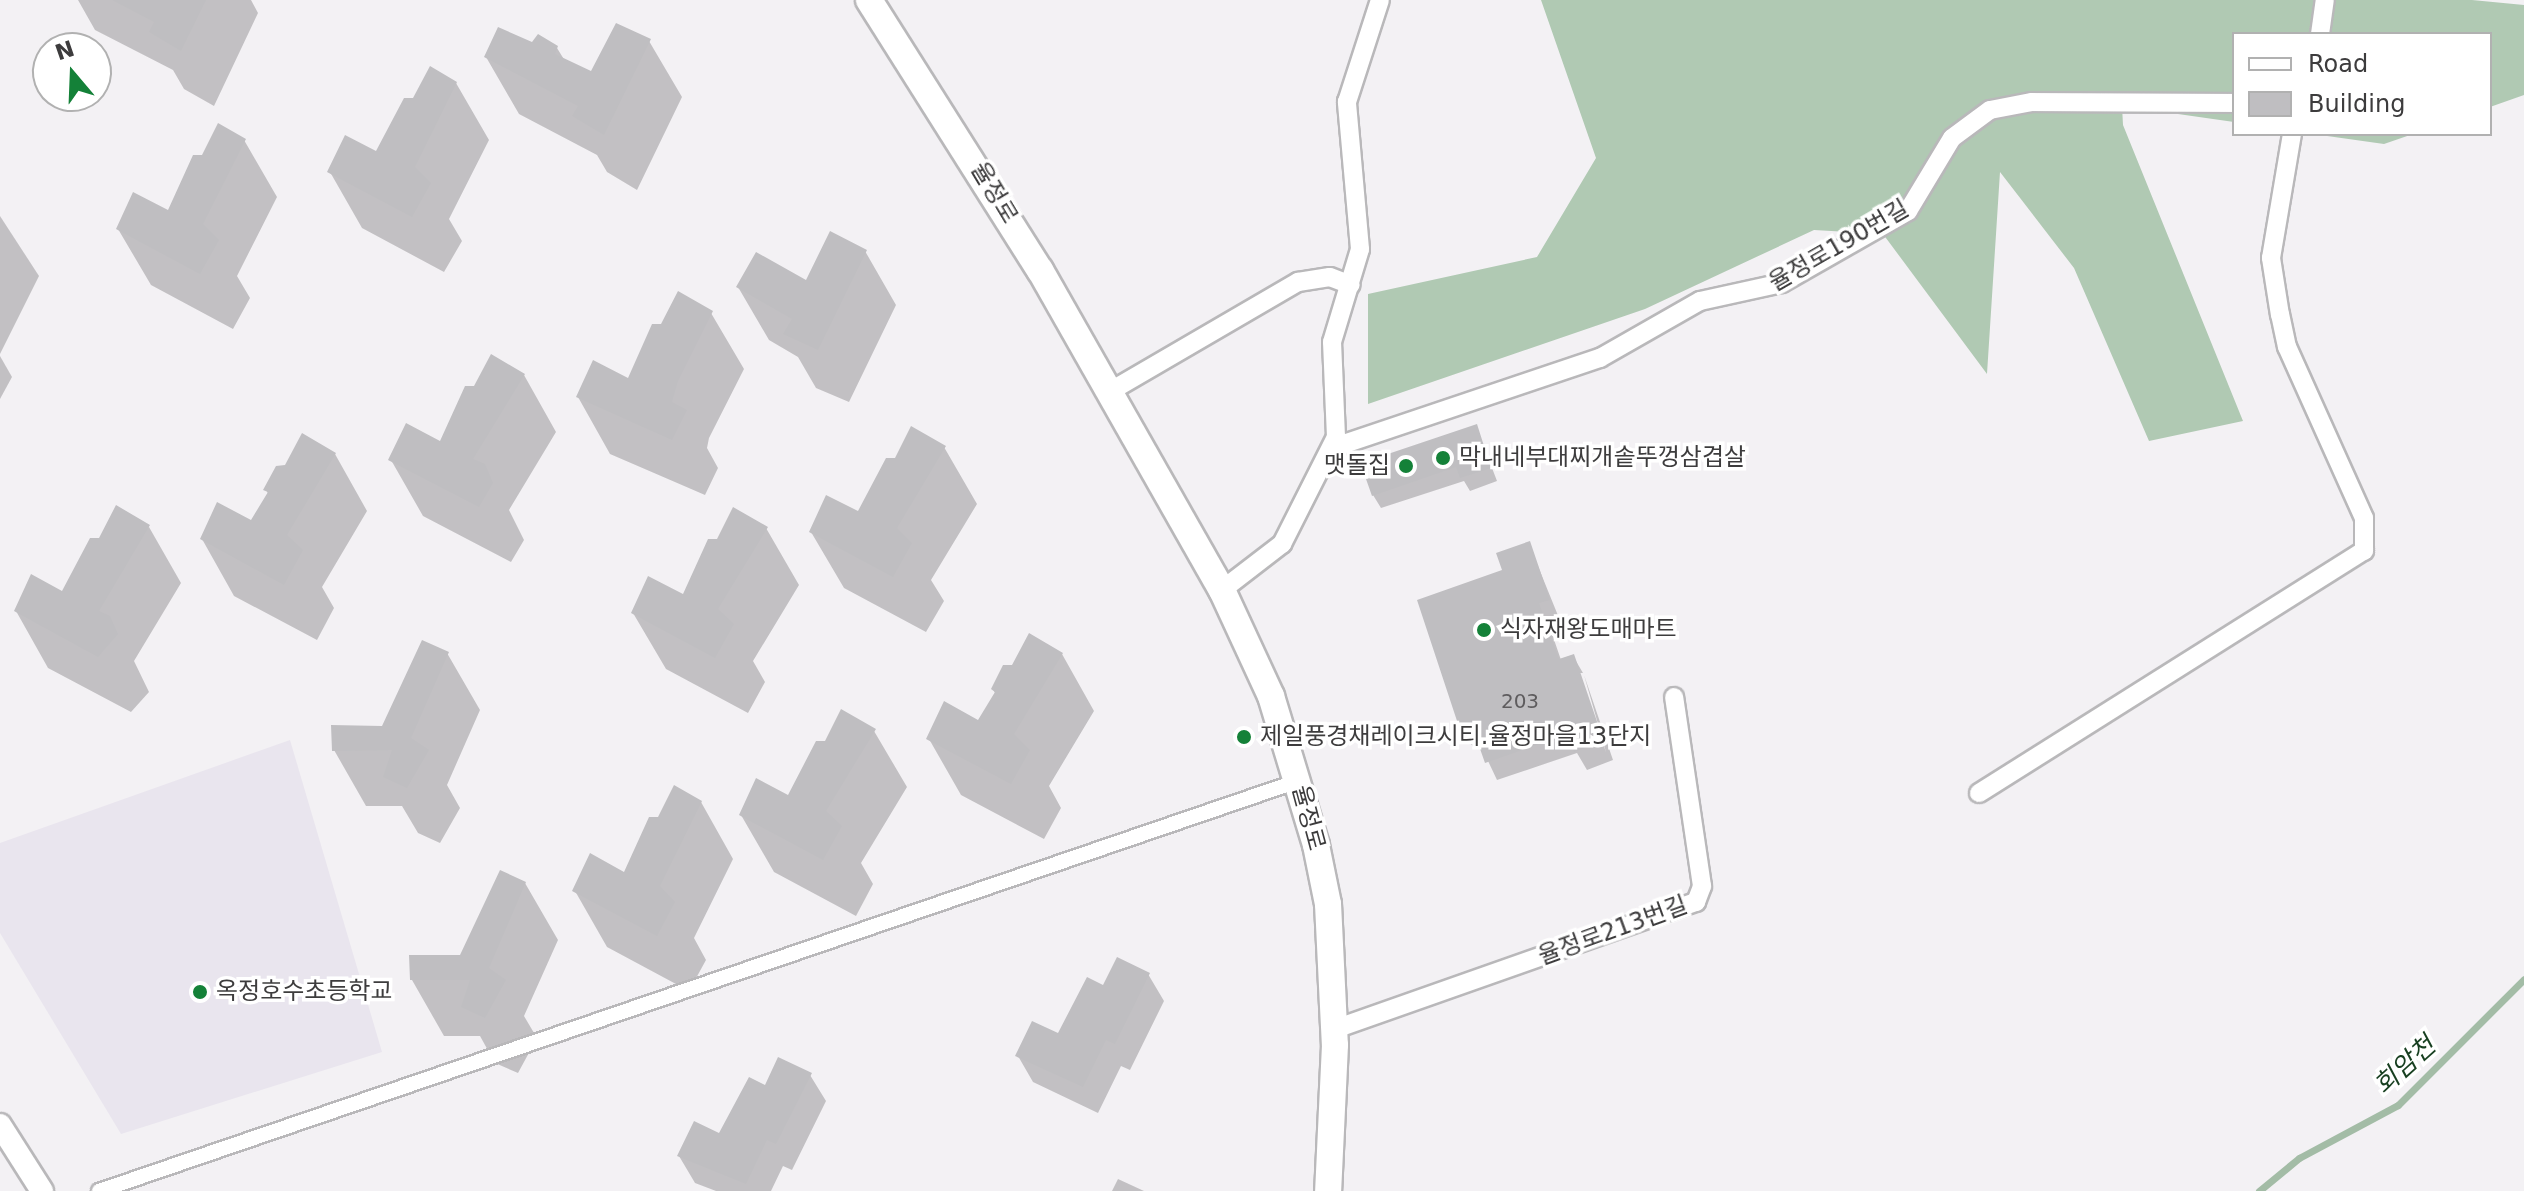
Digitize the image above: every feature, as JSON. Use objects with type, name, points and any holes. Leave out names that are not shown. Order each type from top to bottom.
[{"type":"main road","name":"율정로","points":[[869,0],[989,182],[1222,590],[1271,696],[1298,781],[1328,904],[1335,1029],[1328,1191]]},
{"type":"street","points":[[1222,590],[1282,544],[1332,448],[1336,420],[1332,342],[1351,285],[1360,219],[1347,102],[1380,0]]},
{"type":"street","points":[[2320,32],[2325,0]]},
{"type":"street","name":"율정로190번길","points":[[1332,448],[1600,358],[1700,301],[1782,283],[1908,211],[1952,138],[1990,110],[2032,102],[2232,103]]},
{"type":"street","points":[[1979,793],[2364,551],[2364,518],[2287,347],[2280,315],[2271,258],[2292,136]]},
{"type":"street","points":[[1109,392],[1298,282],[1330,277],[1351,285]]},
{"type":"street","name":"율정로213번길","points":[[1335,1029],[1696,902],[1702,886],[1674,697]]},
{"type":"street","points":[[99,1191],[1298,781]]},
{"type":"street","points":[[0,1125],[42,1191]]},
{"type":"shaded area","name":"옥정호수초등학교","points":[[290,740],[382,1052],[121,1134],[0,933],[0,843]]},
{"type":"green space","points":[[1541,0],[2472,0],[2524,5],[2524,95],[2492,106],[2492,32],[2232,32],[2232,122],[2122,106],[2123,125],[2243,421],[2149,441],[2074,268],[2000,172],[1987,374],[1883,234],[1814,230],[1645,309],[1368,404],[1368,294],[1537,257],[1596,158]]},
{"type":"green space","points":[[2327,136],[2407,136],[2384,144]]},
{"type":"building","points":[[112,0],[206,0],[181,51],[149,32],[154,22]]},
{"type":"building","points":[[616,23],[651,39],[604,135],[572,116],[578,106],[484,57],[498,27],[532,42],[538,34],[558,46],[555,54],[591,71]]},
{"type":"building","points":[[430,66],[457,82],[415,167],[431,183],[412,217],[327,172],[345,135],[376,151],[404,98],[413,98]]},
{"type":"building","points":[[218,123],[246,139],[203,224],[219,240],[200,274],[116,229],[133,192],[168,210],[193,155],[202,155]]},
{"type":"building","points":[[830,231],[867,250],[818,350],[783,334],[792,319],[736,287],[756,252],[806,280]]},
{"type":"building","points":[[678,291],[713,311],[678,381],[672,402],[687,410],[672,440],[576,397],[593,360],[628,378],[652,324],[661,324]]},
{"type":"building","points":[[491,354],[525,374],[473,459],[485,464],[493,483],[479,507],[388,460],[406,423],[440,441],[465,386],[474,386]]},
{"type":"building","points":[[1477,424],[1491,468],[1460,478],[1456,467],[1372,496],[1366,479],[1381,474],[1376,458]]},
{"type":"building","points":[[911,426],[946,446],[897,528],[912,543],[893,577],[809,532],[826,495],[858,511],[886,458],[895,458]]},
{"type":"building","points":[[302,433],[336,453],[287,535],[303,550],[284,585],[200,539],[217,502],[251,520],[268,492],[263,490],[276,466],[285,465]]},
{"type":"building","points":[[116,505],[150,525],[99,611],[110,616],[118,634],[98,657],[14,611],[31,574],[62,591],[90,538],[99,538]]},
{"type":"building","points":[[733,507],[768,527],[718,609],[734,624],[715,658],[631,613],[648,576],[683,594],[708,539],[717,539]]},
{"type":"building","points":[[1530,541],[1550,600],[1539,603],[1559,659],[1574,654],[1604,742],[1574,752],[1568,734],[1485,763],[1472,726],[1460,730],[1417,600],[1502,570],[1496,553]]},
{"type":"building","points":[[1029,633],[1063,653],[1014,734],[1030,750],[1011,784],[926,739],[944,701],[978,720],[995,692],[991,689],[1003,665],[1012,665]]},
{"type":"building","points":[[422,640],[449,652],[411,738],[429,750],[407,788],[383,777],[392,750],[332,751],[331,725],[382,726]]},
{"type":"building","points":[[841,709],[876,729],[826,811],[842,826],[823,860],[739,815],[756,778],[788,795],[816,741],[825,741]]},
{"type":"building","points":[[674,785],[702,801],[660,886],[675,902],[657,936],[572,891],[590,853],[624,872],[649,817],[658,817]]},
{"type":"building","points":[[500,870],[526,882],[489,968],[506,980],[485,1018],[461,1007],[470,980],[410,980],[409,955],[460,955]]},
{"type":"building","points":[[1117,957],[1150,973],[1115,1044],[1106,1040],[1083,1087],[1015,1056],[1032,1021],[1058,1033],[1087,977],[1103,985]]},
{"type":"building","points":[[778,1057],[812,1073],[776,1144],[767,1140],[746,1184],[677,1156],[694,1121],[719,1133],[749,1077],[765,1085]]},
{"type":"waterway","name":"회암천","points":[[2259,1191],[2299,1158],[2398,1105],[2524,979]]},
{"type":"place","name":"막내네부대찌개솥뚜껑삼겹살","points":[[1443,458]]},
{"type":"place","name":"맷돌집","points":[[1406,466]]},
{"type":"place","name":"식자재왕도매마트","points":[[1484,630]]},
{"type":"place","name":"제일풍경채레이크시티.율정마을13단지","points":[[1244,737]]},
{"type":"place","name":"옥정호수초등학교","points":[[200,992]]}]
